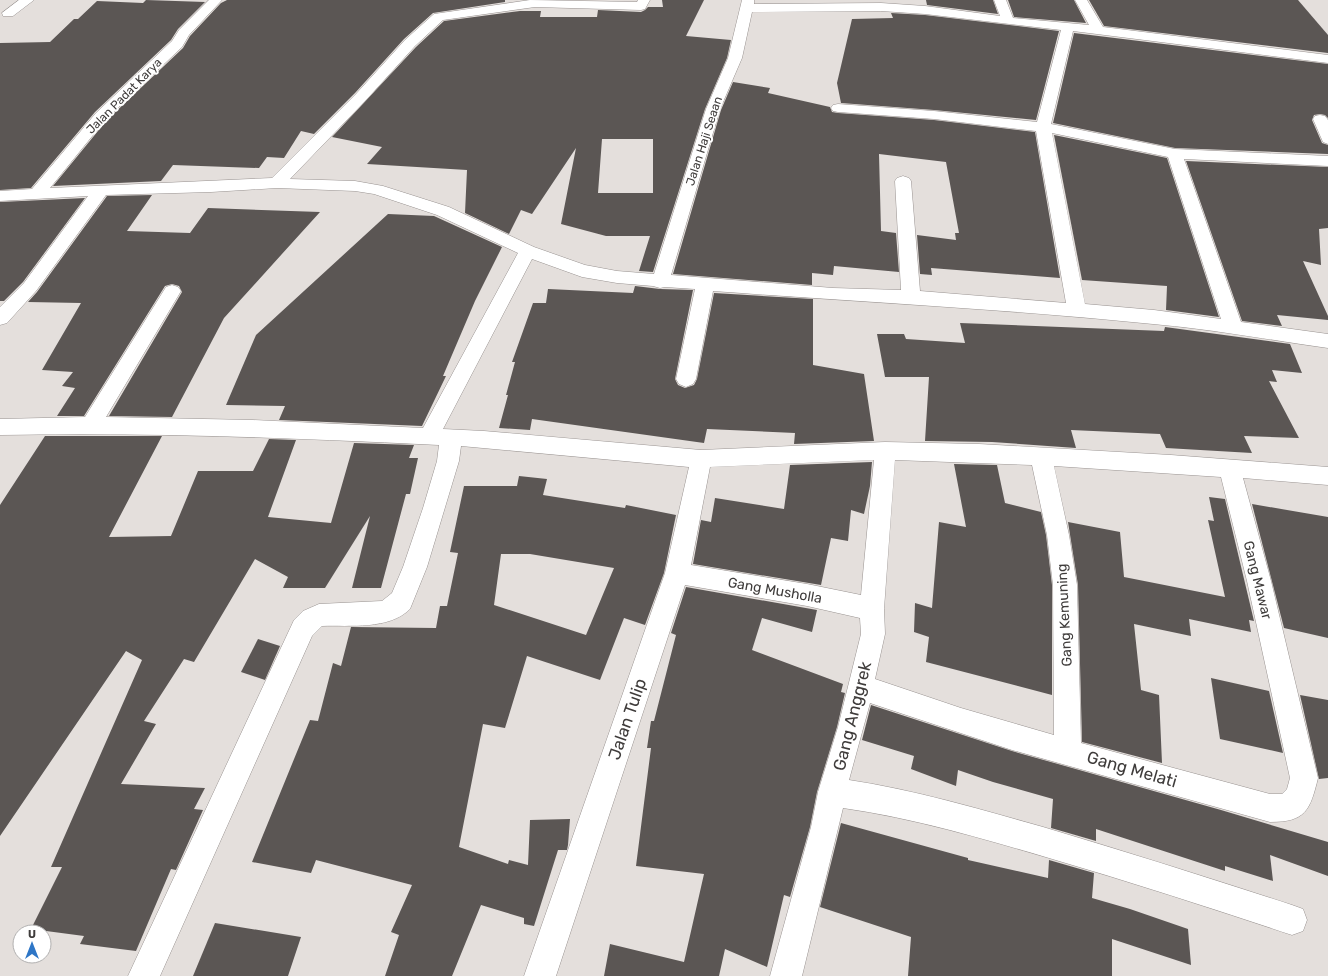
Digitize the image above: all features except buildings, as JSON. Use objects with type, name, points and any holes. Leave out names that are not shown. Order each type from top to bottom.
[{"type":"street","points":[[8,13],[28,0]]},
{"type":"street","name":"Jalan Padat Karya","points":[[36,195],[101,116],[172,49],[216,0]]},
{"type":"street","points":[[277,183],[361,97],[440,12],[535,1],[641,6],[644,0]]},
{"type":"street","points":[[1000,0],[1008,21]]},
{"type":"street","points":[[1081,0],[1098,30]]},
{"type":"street","points":[[748,4],[881,3],[1008,21],[1098,30],[1328,59]]},
{"type":"street","name":"Jalan Haji Seaan","points":[[660,282],[713,109],[734,58],[748,4]]},
{"type":"street","points":[[1068,27],[1043,127],[1077,311]]},
{"type":"street","points":[[838,108],[934,115],[1043,127],[1175,154],[1328,161]]},
{"type":"street","points":[[1320,119],[1328,139]]},
{"type":"street","points":[[1175,154],[1233,328]]},
{"type":"street","points":[[903,181],[912,297]]},
{"type":"street","points":[[0,196],[101,190],[211,187],[277,183],[355,186],[377,190],[443,211],[528,251],[582,271],[617,277],[660,282],[833,294],[912,297],[1154,317],[1328,341]]},
{"type":"street","points":[[0,318],[30,287],[101,190]]},
{"type":"street","points":[[144,976],[303,628],[312,619],[319,615],[384,612],[396,606],[401,601],[415,567],[448,460],[440,437],[528,251]]},
{"type":"street","points":[[686,379],[705,285]]},
{"type":"street","points":[[91,425],[172,291]]},
{"type":"street","points":[[0,427],[91,425],[253,428],[484,439],[701,459],[885,450],[1041,457],[1328,476]]},
{"type":"street","name":"Gang Anggrek","points":[[786,976],[825,827],[832,792],[851,727],[872,634],[872,609],[885,450]]},
{"type":"street","name":"Gang Kemuning","points":[[1041,457],[1058,535],[1065,584],[1068,752]]},
{"type":"street","name":"Jalan Tulip","points":[[540,976],[677,573],[701,459]]},
{"type":"street","name":"Gang Mawar","points":[[1230,469],[1259,581],[1284,691]]},
{"type":"street","name":"Gang Musholla","points":[[677,573],[806,595],[872,609]]},
{"type":"street","name":"Gang Melati","points":[[860,687],[910,705],[1068,752],[1270,808],[1287,808],[1299,797],[1304,778],[1284,691]]},
{"type":"street","points":[[832,792],[871,797],[973,821],[1145,872],[1292,920]]}]
